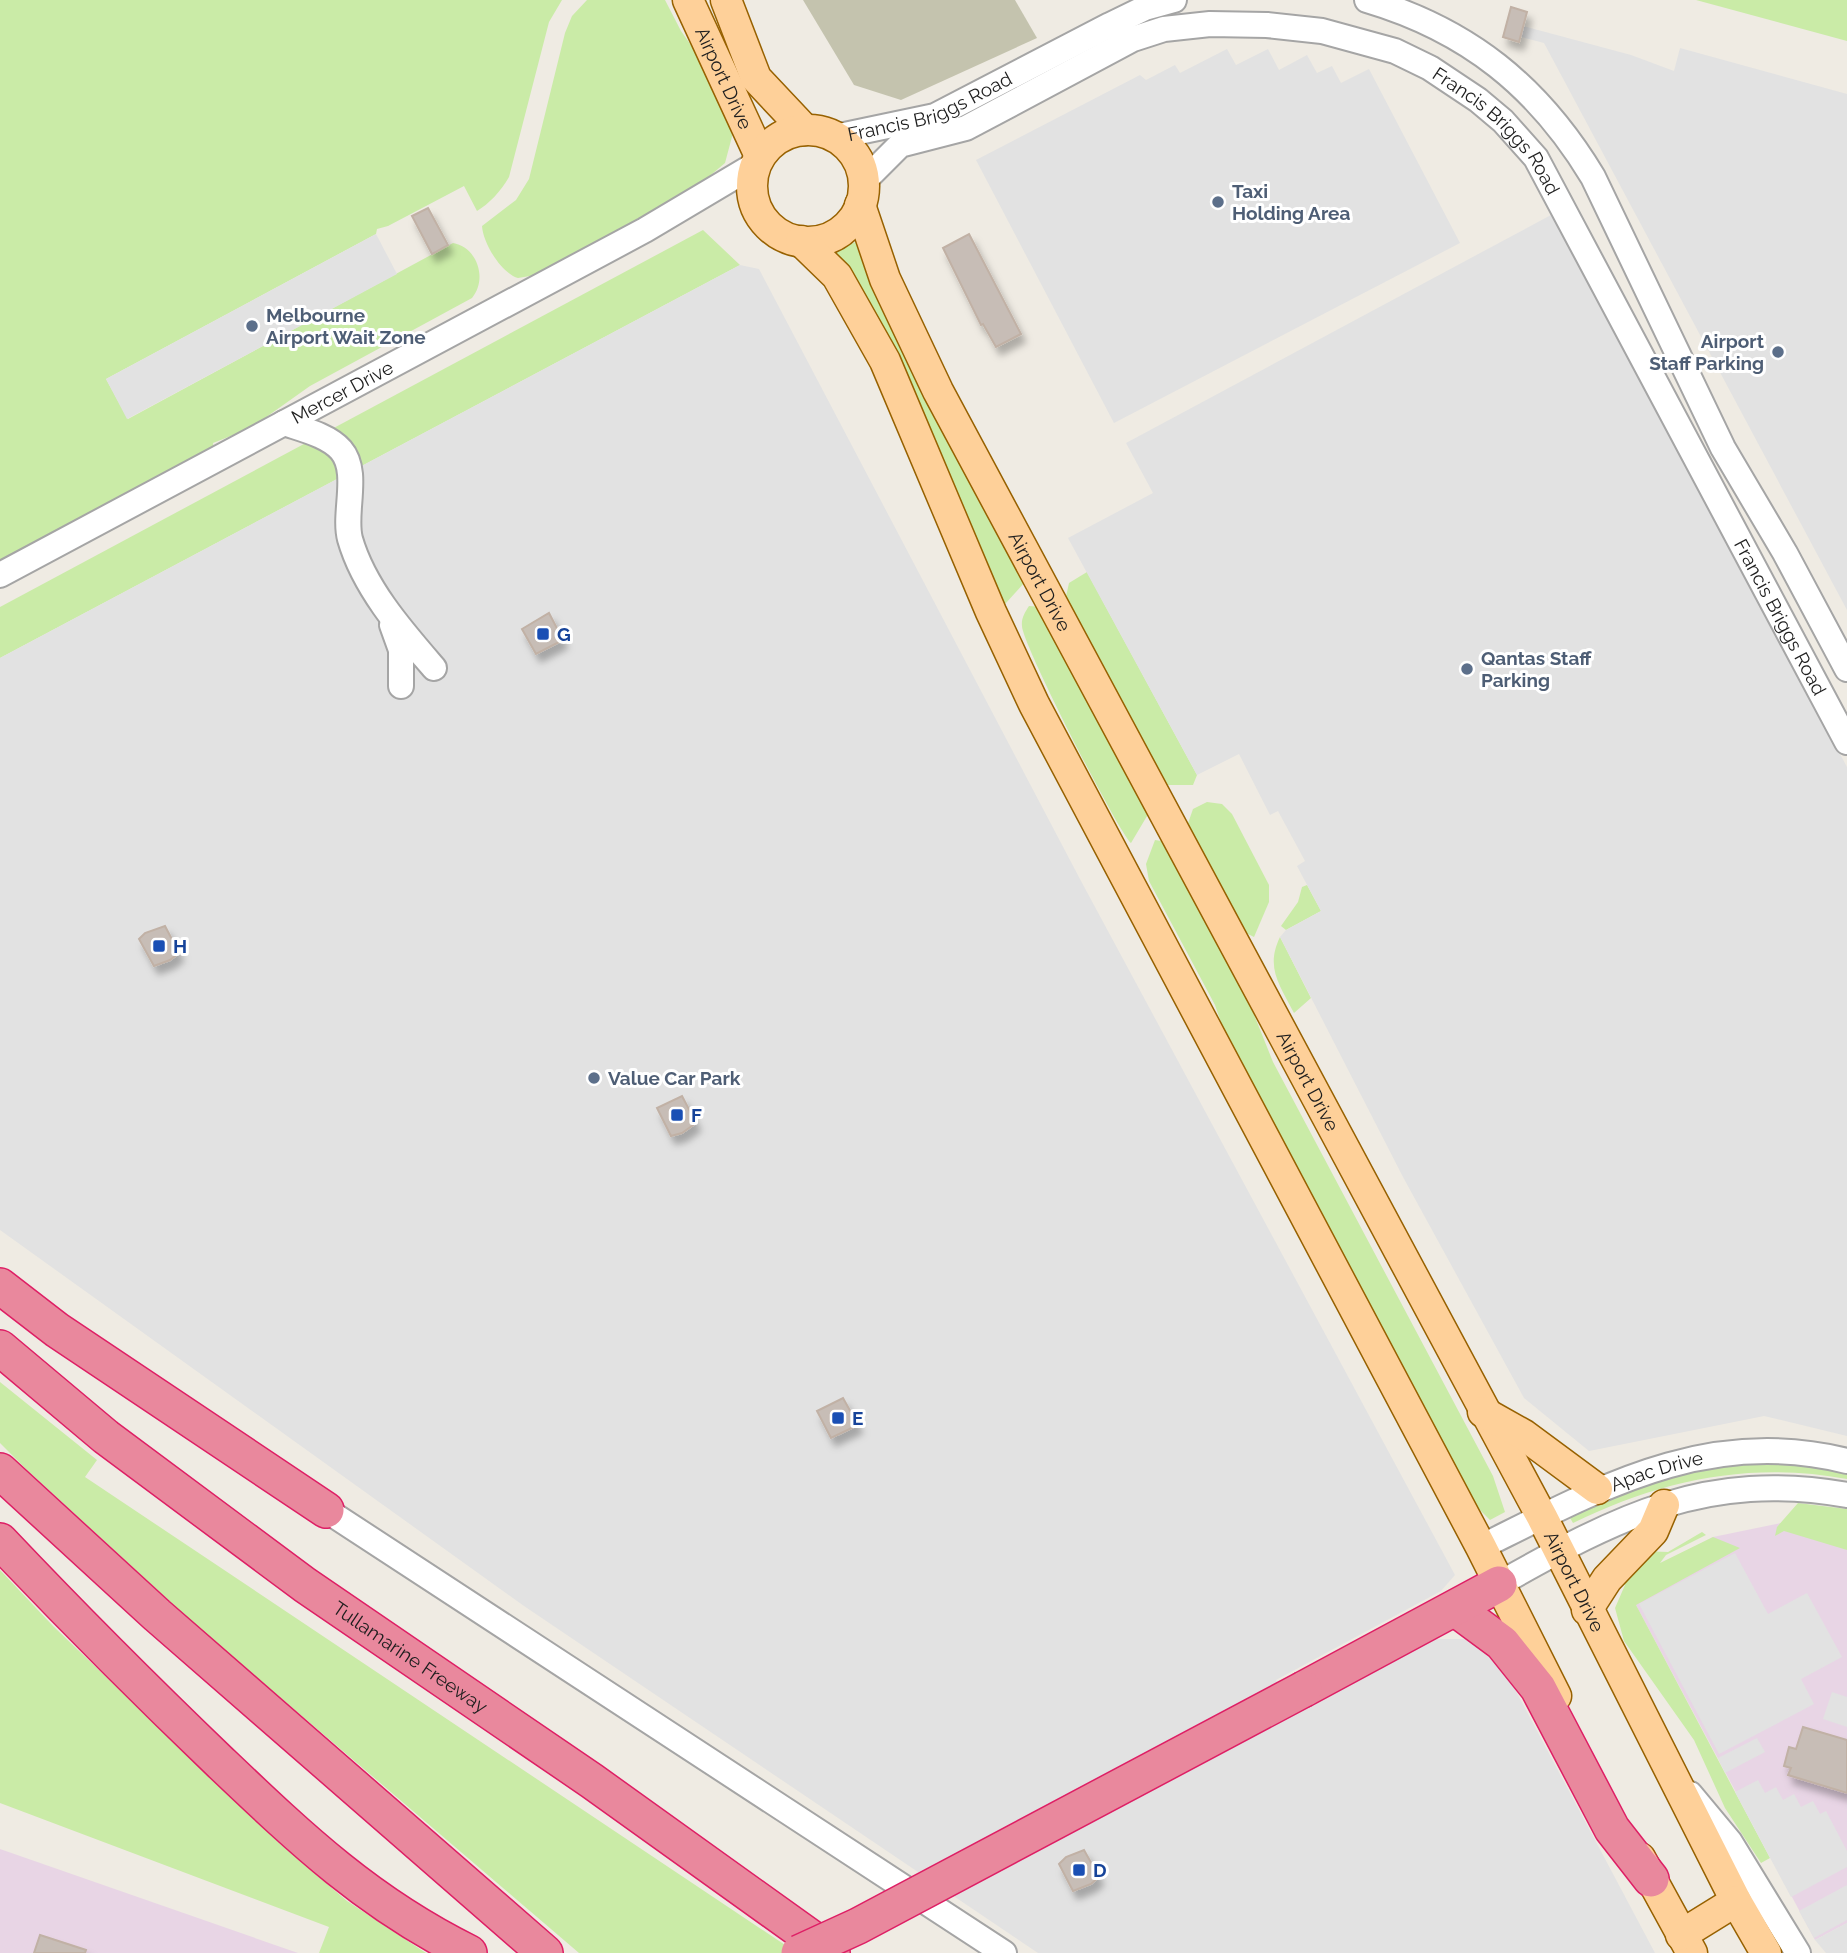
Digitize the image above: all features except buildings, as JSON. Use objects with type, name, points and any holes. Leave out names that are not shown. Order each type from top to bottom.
[{"type":"highway","points":[[0,1286],[57,1330],[326,1510]]},
{"type":"highway","name":"Tullamarine Freeway","points":[[0,1348],[106,1437],[305,1586],[592,1781],[832,1953]]},
{"type":"highway","points":[[0,1471],[157,1615],[545,1953]]},
{"type":"highway","points":[[0,1541],[174,1718],[315,1852],[385,1906],[469,1953]]},
{"type":"highway","points":[[799,1953],[858,1926],[1499,1584]]},
{"type":"highway","points":[[1456,1609],[1502,1643],[1538,1688],[1612,1829],[1651,1879]]},
{"type":"highway","points":[[732,1881],[859,1953]]},
{"type":"main road","name":"Airport Drive","points":[[688,0],[758,160]]},
{"type":"main road","name":"Airport Drive","points":[[726,0],[756,78],[806,130]]},
{"type":"main road","points":[[806,130],[835,136],[849,148],[859,163],[862,193],[847,226],[826,239],[801,241],[786,237],[762,218],[755,204],[752,188],[758,160],[783,135],[806,130]]},
{"type":"main road","name":"Airport Drive","points":[[862,193],[885,279],[938,391],[1483,1412],[1542,1517],[1587,1610],[1675,1774],[1736,1901],[1766,1953]]},
{"type":"main road","points":[[801,241],[837,276],[874,341],[901,397],[990,612],[1034,704],[1481,1547],[1686,1944],[1736,1901]]},
{"type":"main road","points":[[1483,1412],[1524,1436],[1597,1489]]},
{"type":"main road","points":[[1587,1610],[1607,1579],[1653,1531],[1664,1505]]},
{"type":"street","name":"Francis Briggs Road","points":[[835,136],[935,116],[1145,8],[1174,0]]},
{"type":"street","name":"Francis Briggs Road","points":[[1367,0],[1442,28],[1494,62],[1536,101],[1577,150],[1593,177],[1723,448],[1785,553],[1847,668]]},
{"type":"street","name":"Francis Briggs Road","points":[[862,193],[900,145],[967,128],[1082,64],[1133,39],[1164,29],[1238,23],[1322,31],[1378,44],[1430,68],[1503,121],[1535,158],[1847,742]]},
{"type":"street","name":"Mercer Drive","points":[[0,575],[645,230],[758,160]]},
{"type":"street","points":[[284,423],[329,441],[344,454],[349,475],[349,537],[363,571],[386,607],[434,668]]},
{"type":"street","points":[[386,607],[401,650],[401,686]]},
{"type":"street","name":"Apac Drive","points":[[1481,1547],[1597,1489],[1658,1466],[1725,1452],[1796,1452],[1847,1461]]},
{"type":"street","name":"Apac Drive","points":[[1499,1584],[1558,1552],[1664,1505],[1698,1494],[1750,1487],[1788,1487],[1847,1496]]},
{"type":"street","points":[[326,1510],[1004,1953]]},
{"type":"street","points":[[1675,1774],[1730,1842],[1798,1953]]},
{"type":"shaded area","points":[[803,0],[1015,0],[1037,38],[901,100],[854,85]]},
{"type":"shaded area","name":"Airport Staff Parking","points":[[1523,26],[1631,55],[1674,71],[1680,48],[1847,94],[1847,610],[1544,43],[1521,37]]},
{"type":"shaded area","name":"Taxi Holding Area","points":[[1227,49],[1236,65],[1268,49],[1279,70],[1307,55],[1317,73],[1332,66],[1341,83],[1369,69],[1460,243],[1114,423],[976,160],[1140,75],[1146,80],[1175,65],[1180,73]]},
{"type":"shaded area","name":"Qantas Staff Parking","points":[[1551,215],[1847,767],[1847,1436],[1764,1416],[1589,1451],[1524,1398],[1403,1177],[1280,937],[1286,930],[1321,911],[1297,866],[1305,861],[1278,811],[1270,815],[1239,754],[1197,775],[1068,538],[1153,493],[1126,443]]},
{"type":"shaded area","name":"Melbourne Airport Wait Zone","points":[[376,234],[397,274],[127,419],[106,379]]},
{"type":"shaded area","name":"Value Car Park","points":[[740,265],[759,269],[1081,881],[1455,1575],[1441,1591],[1276,1680],[1295,1712],[1434,1639],[1466,1639],[1483,1644],[1509,1678],[1655,1953],[1038,1953],[524,1606],[0,1230],[0,658]]},
{"type":"shaded area","points":[[1781,1523],[1847,1533],[1847,1923],[1815,1940],[1630,1594],[1659,1565],[1713,1537]]},
{"type":"shaded area","points":[[1735,1553],[1768,1614],[1807,1593],[1842,1657],[1801,1679],[1814,1704],[1719,1754],[1639,1604]]},
{"type":"shaded area","points":[[1832,1692],[1847,1697],[1847,1727],[1823,1719]]},
{"type":"shaded area","points":[[1757,1738],[1765,1752],[1725,1773],[1718,1758]]},
{"type":"shaded area","points":[[1758,1780],[1765,1793],[1776,1787],[1783,1800],[1794,1794],[1801,1807],[1813,1801],[1820,1814],[1826,1811],[1847,1851],[1847,1867],[1791,1897],[1735,1792]]},
{"type":"shaded area","points":[[0,1849],[298,1953],[0,1953]]},
{"type":"shaded area","points":[[1847,1885],[1847,1920],[1814,1938],[1799,1911]]},
{"type":"shaded area","points":[[1847,1923],[1847,1953],[1826,1953],[1815,1940]]},
{"type":"green space","points":[[0,0],[562,0],[549,22],[509,177],[486,205],[477,211],[464,186],[388,226],[377,229],[376,234],[106,379],[128,419],[453,243],[468,251],[477,265],[479,282],[472,298],[310,386],[251,428],[213,443],[214,449],[0,562]]},
{"type":"green space","points":[[587,0],[665,0],[681,31],[707,68],[733,133],[725,163],[692,191],[536,275],[518,278],[499,264],[486,241],[482,226],[516,200],[529,179],[565,33],[572,16]]},
{"type":"green space","points":[[1696,0],[1847,0],[1847,41]]},
{"type":"green space","points":[[703,230],[740,265],[0,658],[0,607]]},
{"type":"green space","points":[[858,241],[1024,583],[1006,603],[1003,604],[833,252]]},
{"type":"green space","points":[[1087,572],[1197,775],[1193,785],[1166,785],[1065,601],[1069,583]]},
{"type":"green space","points":[[1029,606],[1042,607],[1150,811],[1131,843],[1092,776],[1037,666],[1022,626]]},
{"type":"green space","points":[[1207,802],[1222,804],[1232,814],[1269,885],[1269,902],[1254,937],[1236,928],[1186,829],[1193,809]]},
{"type":"green space","points":[[1155,840],[1167,842],[1243,987],[1273,1062],[1493,1476],[1505,1512],[1490,1520],[1476,1506],[1232,1054],[1215,1005],[1149,881],[1146,864]]},
{"type":"green space","points":[[1307,885],[1321,911],[1286,930],[1281,926],[1298,902],[1302,887]]},
{"type":"green space","points":[[1280,937],[1311,998],[1294,1013],[1279,985],[1274,967]]},
{"type":"green space","points":[[0,1382],[97,1460],[85,1477],[797,1953],[579,1953],[191,1621],[25,1468],[0,1443]]},
{"type":"green space","points":[[1747,1463],[1817,1467],[1847,1474],[1847,1479],[1776,1472],[1707,1478],[1639,1495],[1573,1523],[1569,1516],[1611,1496],[1655,1481]]},
{"type":"green space","points":[[1798,1503],[1847,1509],[1847,1550],[1784,1531],[1775,1536],[1777,1527]]},
{"type":"green space","points":[[1702,1532],[1706,1535],[1666,1555],[1660,1563],[1713,1537],[1740,1548],[1636,1605],[1770,1858],[1761,1863],[1725,1808],[1694,1740],[1624,1641],[1615,1608],[1625,1585],[1617,1580],[1642,1551],[1668,1552]]},
{"type":"green space","points":[[0,1570],[53,1626],[278,1842],[347,1901],[426,1953],[319,1953],[329,1927],[0,1803]]},
{"type":"place","name":"Taxi Holding Area","points":[[1218,202]]},
{"type":"place","name":"Melbourne Airport Wait Zone","points":[[252,326]]},
{"type":"place","name":"Airport Staff Parking","points":[[1778,352]]},
{"type":"place","name":"G","points":[[543,634]]},
{"type":"place","name":"Qantas Staff Parking","points":[[1467,669]]},
{"type":"place","name":"H","points":[[159,946]]},
{"type":"place","name":"Value Car Park","points":[[594,1078]]},
{"type":"place","name":"F","points":[[677,1115]]},
{"type":"place","name":"E","points":[[838,1418]]},
{"type":"place","name":"D","points":[[1079,1870]]}]
